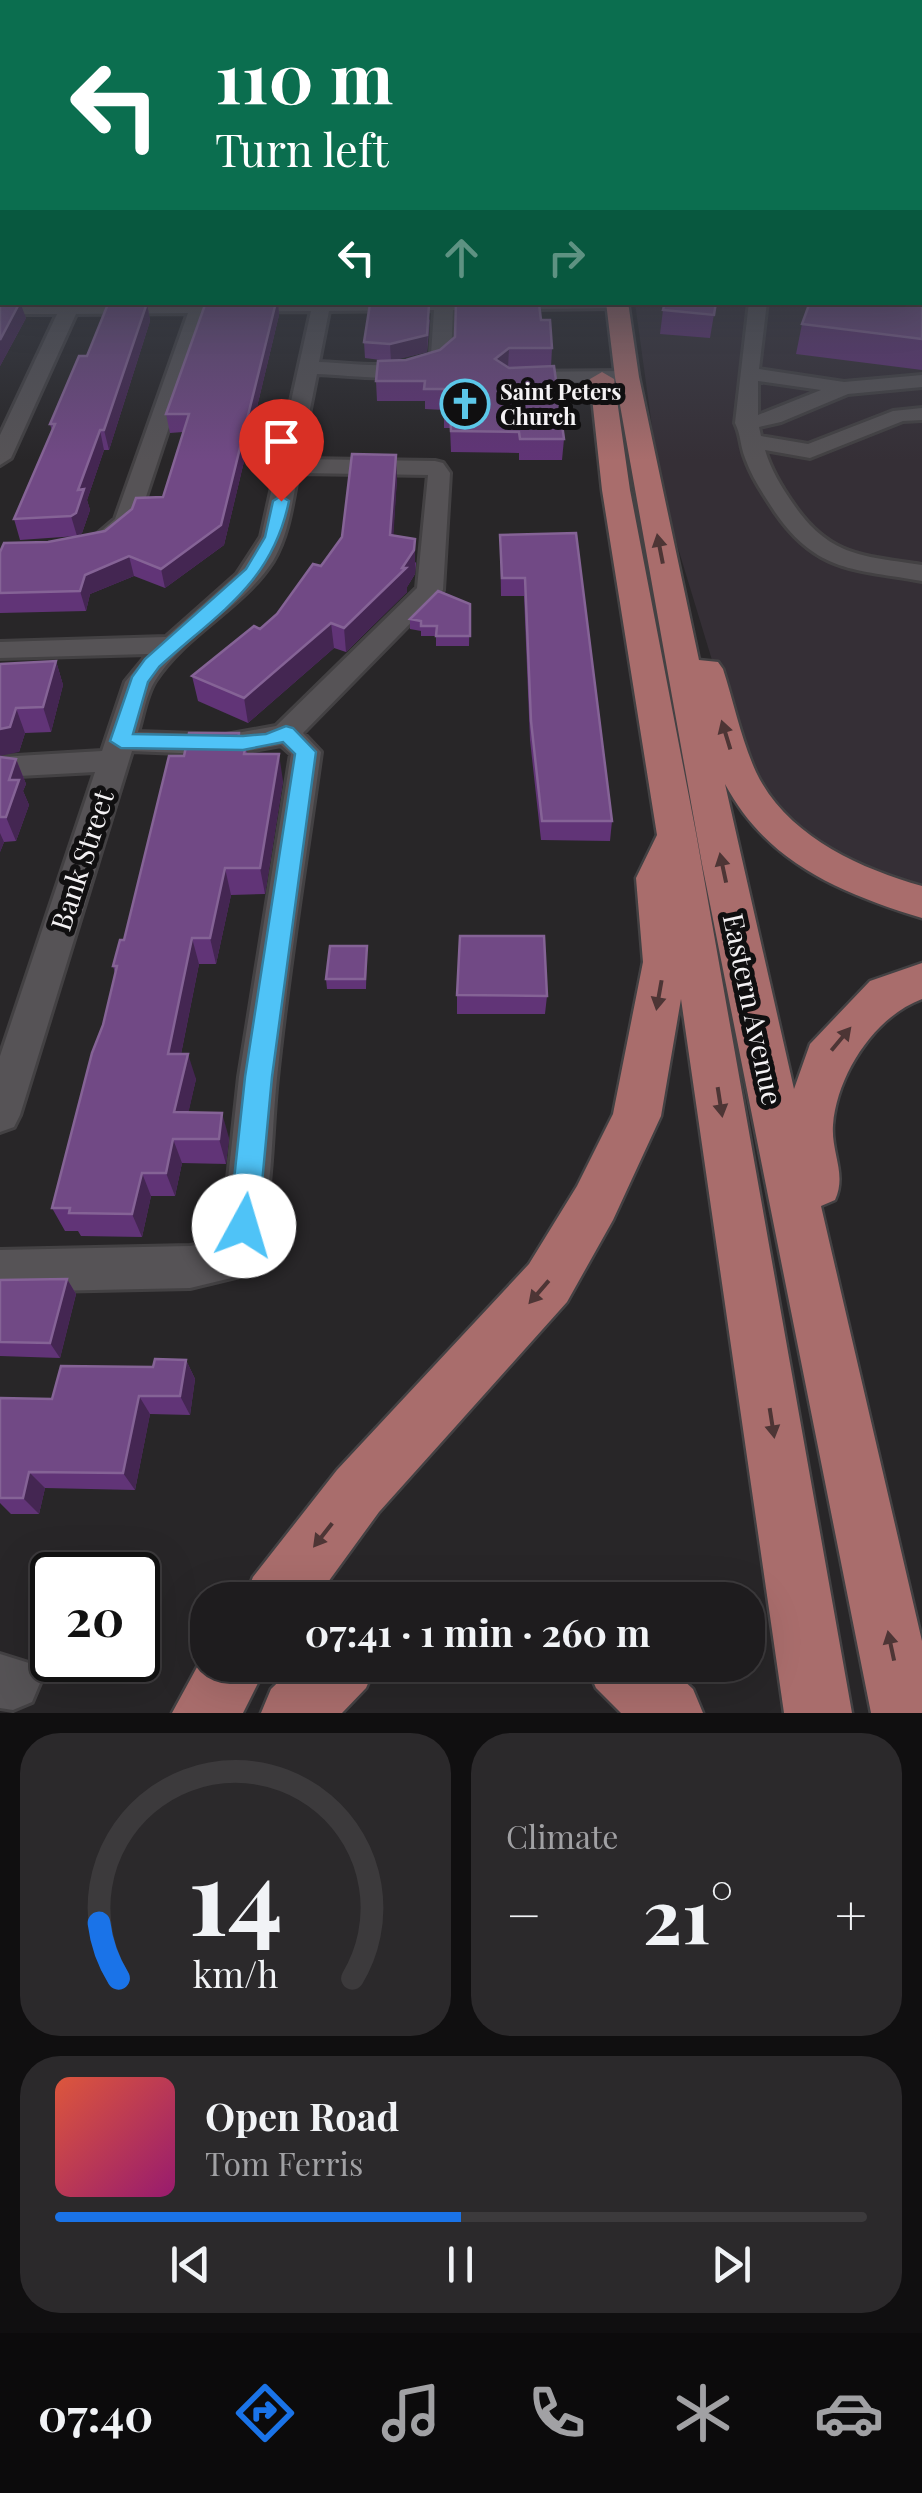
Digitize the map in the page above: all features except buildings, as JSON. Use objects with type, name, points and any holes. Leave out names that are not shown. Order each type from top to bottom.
[{"type":"main road","name":"Eastern Avenue","points":[[593,305],[672,615],[905,1713]]},
{"type":"main road","name":"Eastern Avenue","points":[[617,305],[614,377],[625,546],[676,833],[818,1713]]},
{"type":"main road","points":[[672,615],[699,646],[739,774],[759,808],[797,848],[830,868],[922,902]]},
{"type":"main road","points":[[290,1582],[358,1491],[548,1282],[595,1203],[636,1116],[664,962],[656,878],[676,833]]},
{"type":"main road","points":[[877,1579],[808,1127],[826,1058],[886,994],[922,980]]},
{"type":"main road","points":[[206,1713],[224,1682]]},
{"type":"main road","points":[[296,1713],[326,1682]]},
{"type":"main road","points":[[637,1682],[669,1713]]},
{"type":"street","points":[[0,309],[71,305],[0,458]]},
{"type":"street","points":[[75,549],[114,535],[126,521],[201,305]]},
{"type":"street","name":"Bank Street","points":[[0,1115],[13,1030],[117,751],[138,682],[172,644],[238,589],[264,558],[273,537],[322,305]]},
{"type":"street","points":[[310,368],[404,368],[437,362],[441,357],[444,305]]},
{"type":"street","points":[[758,305],[748,372],[748,432],[753,456],[772,492],[818,547],[851,559],[922,573]]},
{"type":"street","points":[[834,367],[922,380]]},
{"type":"street","points":[[748,372],[844,388],[922,380]]},
{"type":"street","points":[[508,378],[614,377]]},
{"type":"street","points":[[748,432],[844,388]]},
{"type":"street","points":[[748,432],[810,452],[900,415],[922,414]]},
{"type":"street","points":[[0,767],[117,751],[270,740],[286,733],[430,590],[438,473],[425,466],[289,466]]},
{"type":"street","points":[[0,650],[172,644]]},
{"type":"street","points":[[0,1271],[177,1268],[232,1259],[244,1226],[258,1077],[306,752],[286,733]]},
{"type":"shaded area","points":[[635,305],[922,305],[922,889],[869,875],[784,824],[745,769],[661,492]]},
{"type":"place","name":"Saint Peters Church","points":[[465,404]]},
{"type":"route","points":[[244,1226],[258,1077],[306,752],[286,733],[270,740],[243,743],[121,741],[138,682],[152,663],[253,572],[273,537],[281,501]]}]
